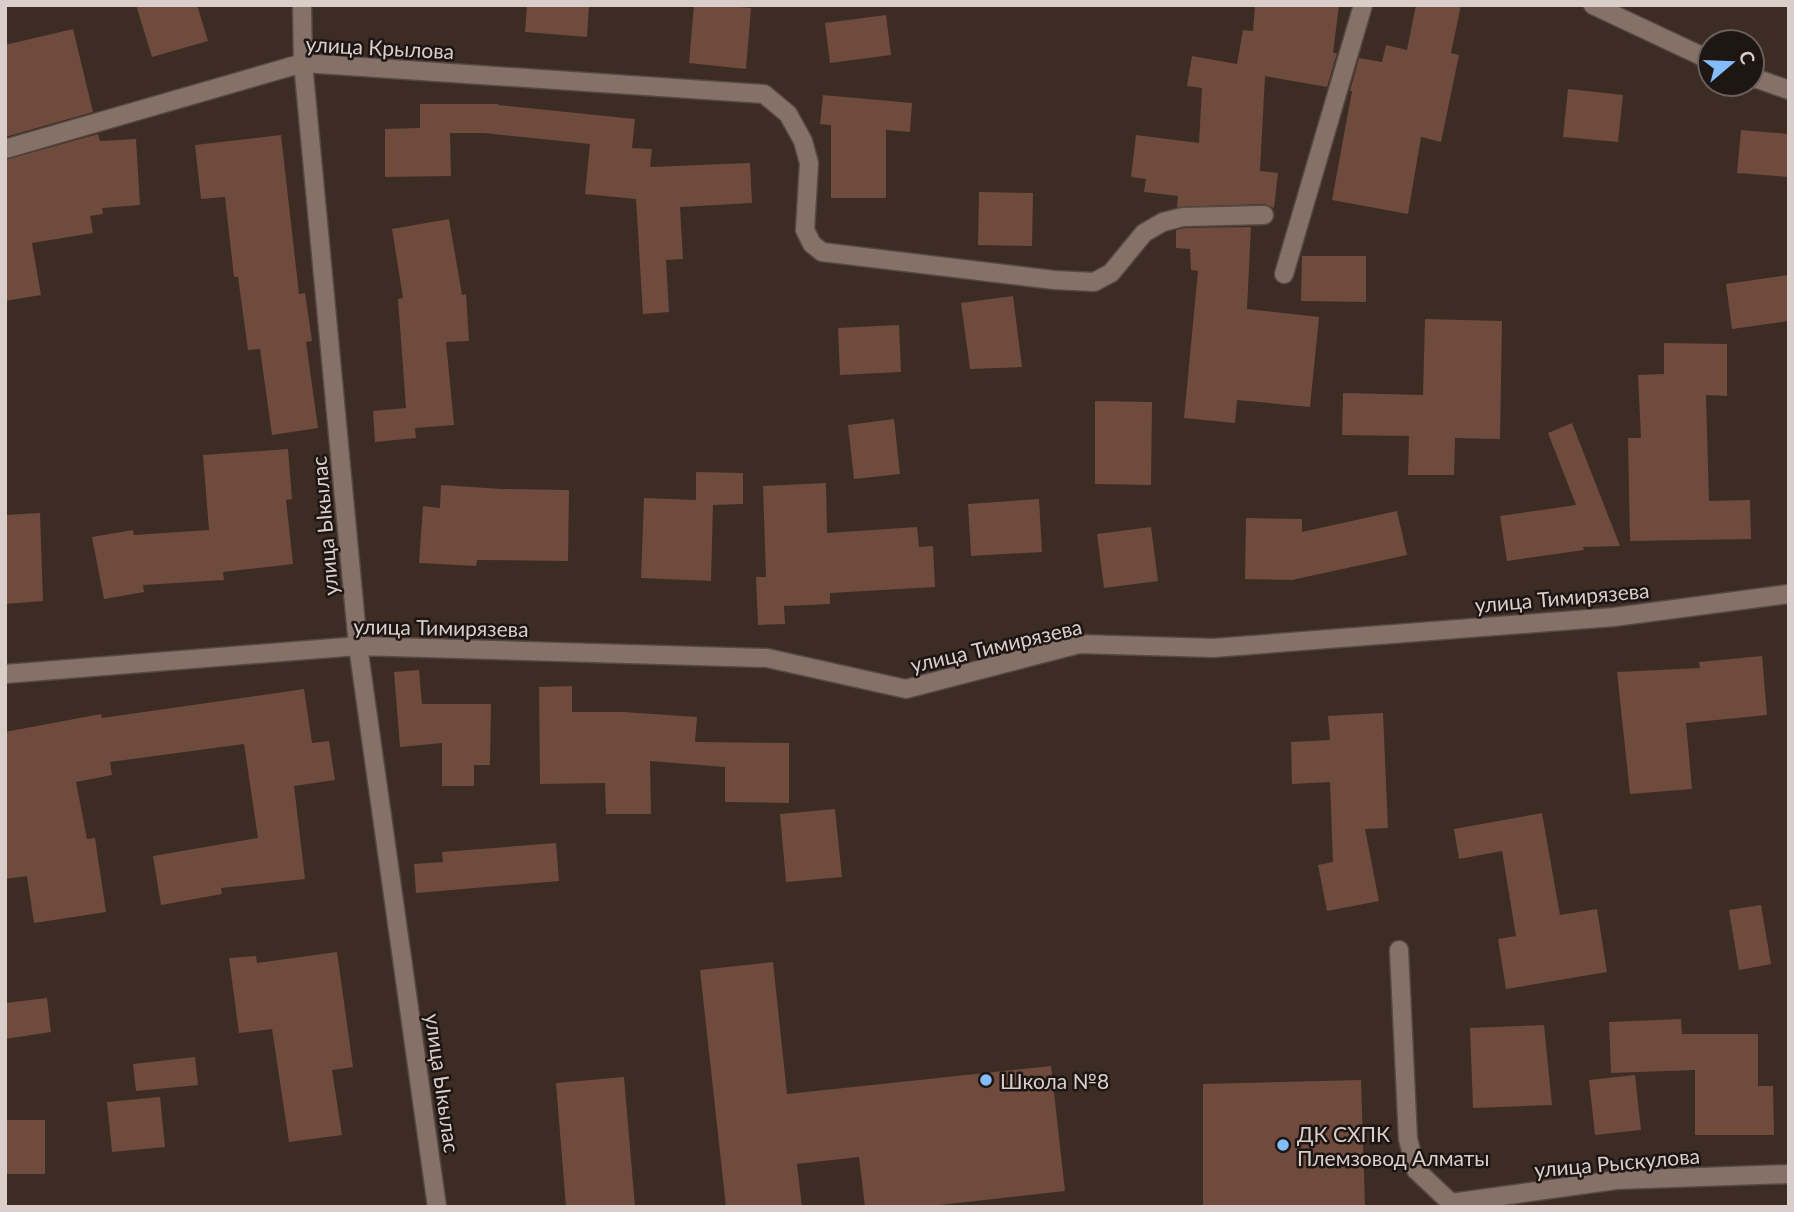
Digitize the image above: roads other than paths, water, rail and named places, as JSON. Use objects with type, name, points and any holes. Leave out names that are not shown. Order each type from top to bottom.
[{"type":"street","name":"улица Ыкылас","points":[[302,5],[303,63],[358,646],[437,1207]]},
{"type":"street","points":[[1284,274],[1363,5]]},
{"type":"street","points":[[1592,5],[1696,53]]},
{"type":"street","name":"улица Крылова","points":[[5,149],[303,63],[764,94],[788,114],[803,141],[809,163],[805,230],[812,244],[822,252],[1054,280],[1094,282],[1111,273],[1144,233],[1163,222],[1183,216],[1264,215]]},
{"type":"street","points":[[1766,82],[1789,90]]},
{"type":"street","name":"улица Тимирязева","points":[[5,674],[358,646],[767,658],[906,689],[1079,644],[1213,648],[1614,617],[1789,594]]},
{"type":"street","points":[[1399,950],[1408,1139],[1416,1170],[1451,1205]]},
{"type":"street","name":"улица Рыскулова","points":[[1451,1205],[1616,1181],[1789,1174]]},
{"type":"place","name":"Школа №8","points":[[986,1080]]},
{"type":"place","name":"ДК СХПК Племзовод Алматы","points":[[1283,1145]]}]
